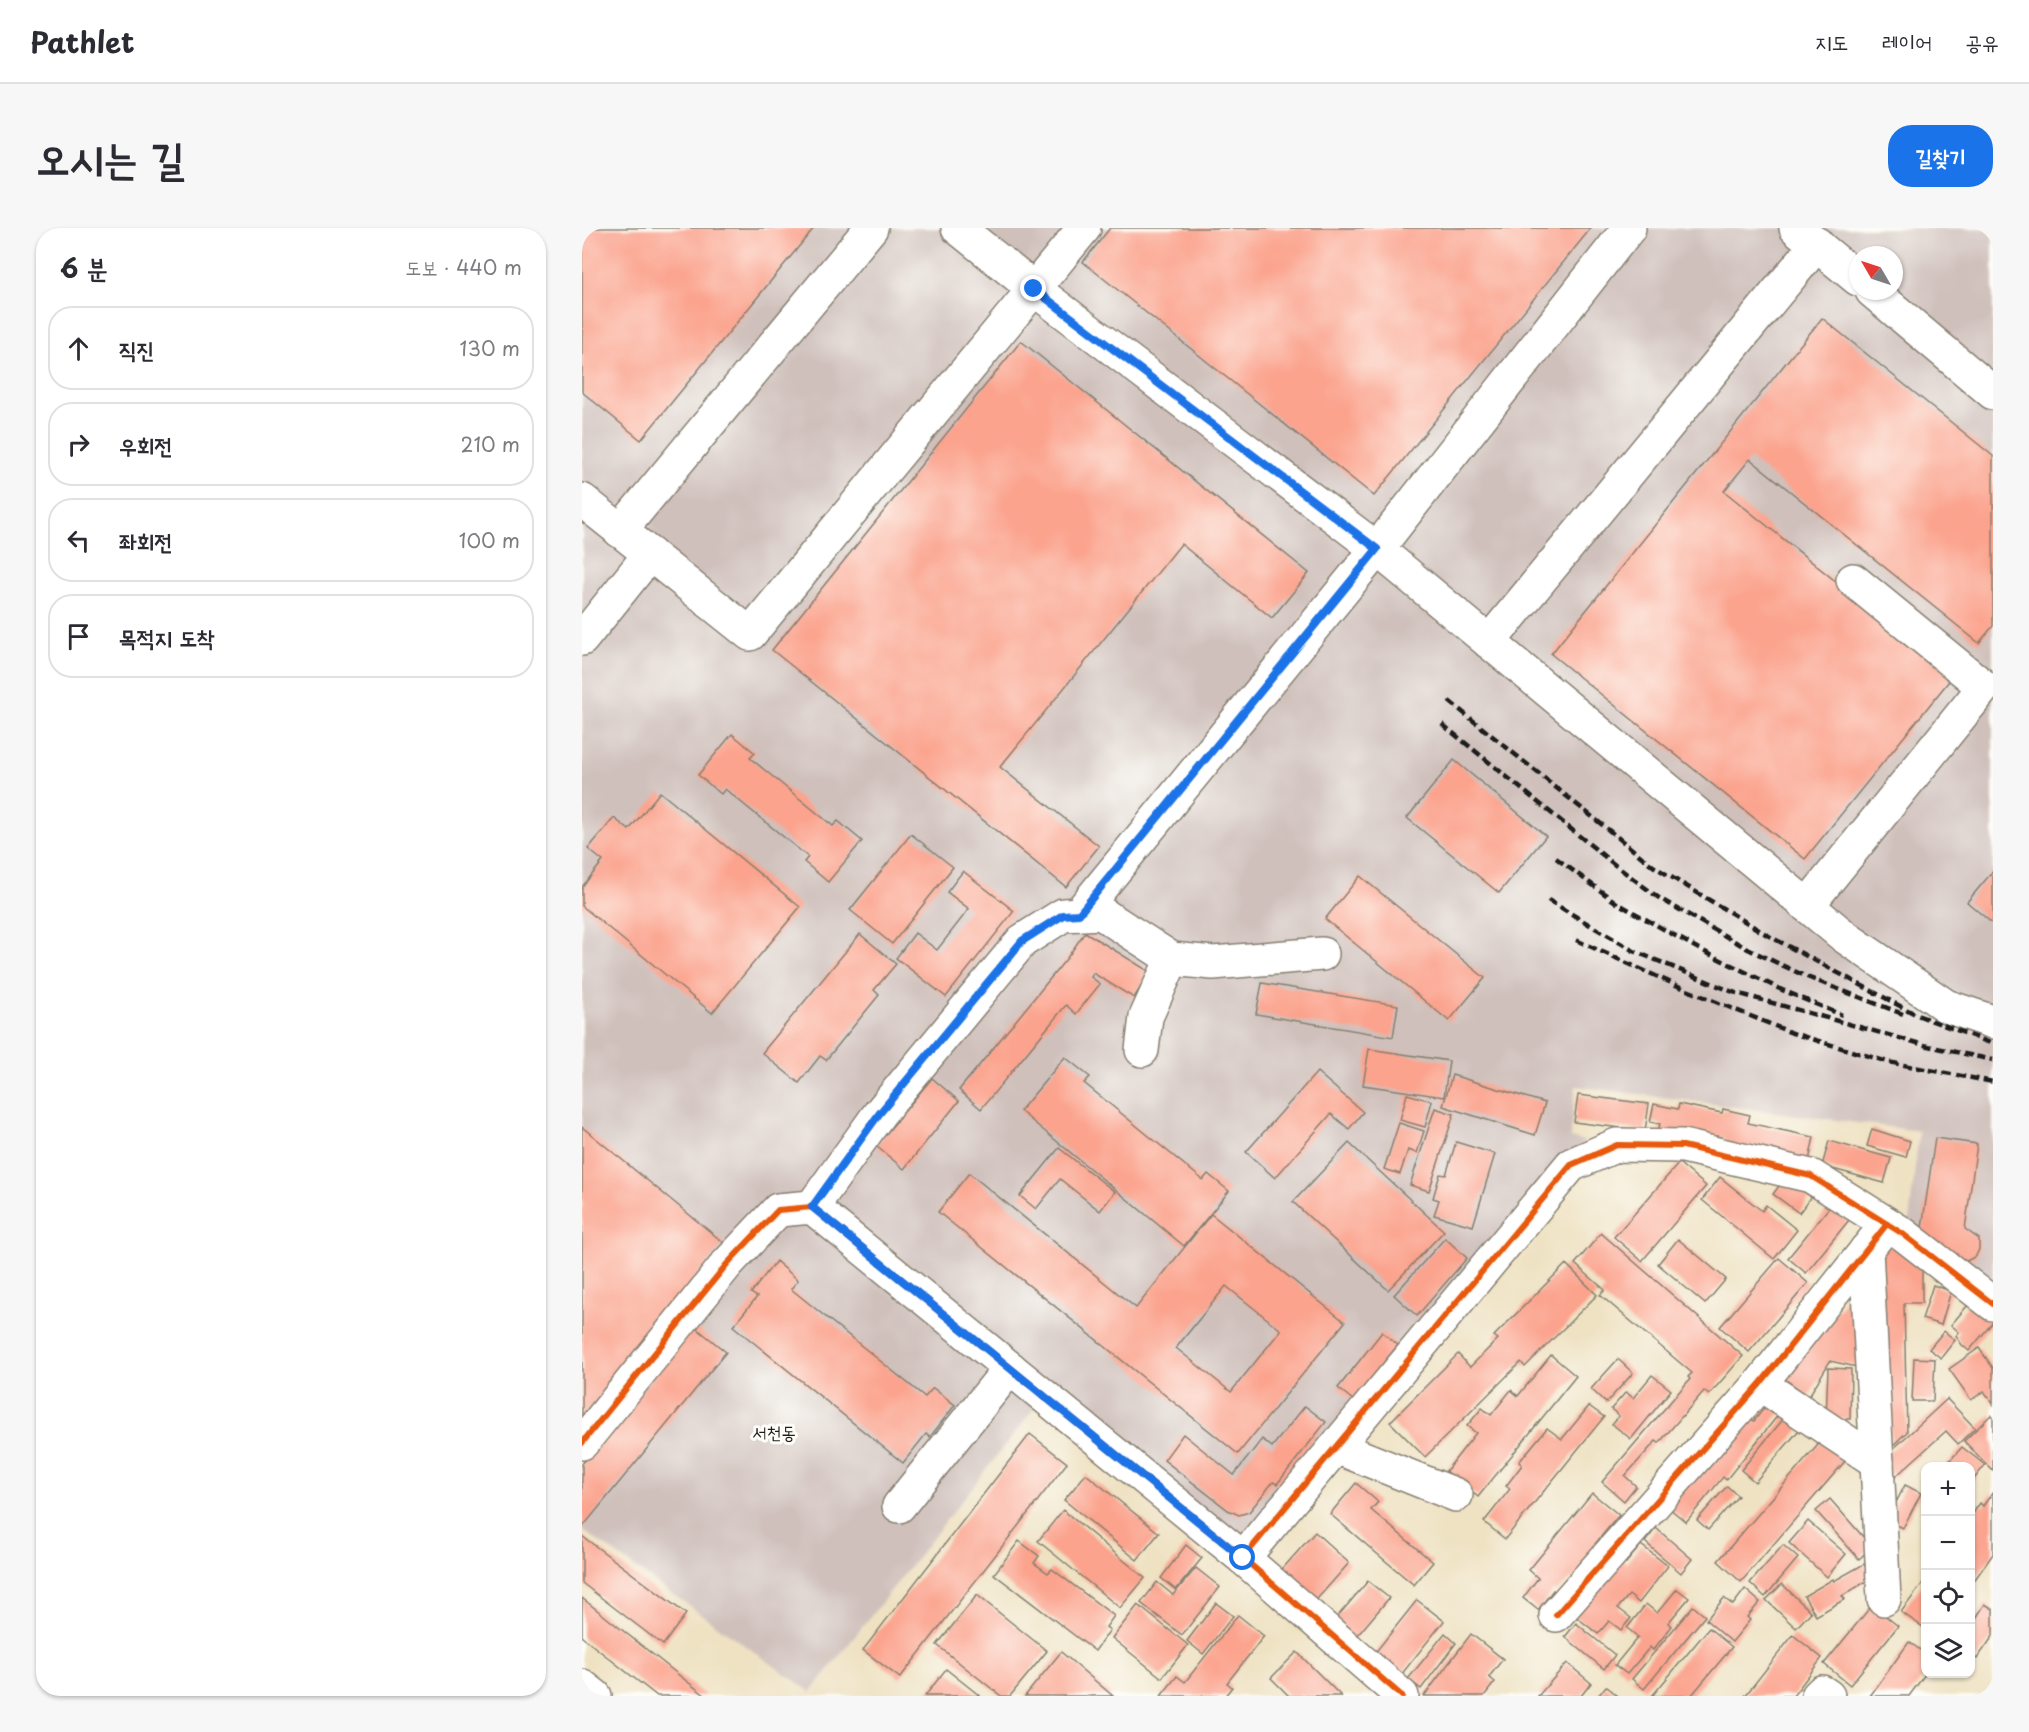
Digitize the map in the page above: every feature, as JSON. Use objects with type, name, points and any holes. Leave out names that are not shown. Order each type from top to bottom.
[{"type":"street","points":[[620,531],[871,228]]},
{"type":"street","points":[[958,228],[1034,289],[1377,549],[1845,937],[1946,1006],[1993,1022]]},
{"type":"street","points":[[582,500],[750,633],[1084,228]]},
{"type":"street","points":[[1079,914],[1377,549],[1629,228]]},
{"type":"street","points":[[1489,642],[1807,236],[1849,271]]},
{"type":"street","points":[[1883,300],[1993,393]]},
{"type":"street","points":[[582,639],[650,555]]},
{"type":"street","points":[[1807,906],[1984,687],[1853,580]]},
{"type":"street","points":[[812,1207],[879,1114],[1022,941],[1063,915],[1101,913],[1172,959],[1213,963],[1322,954]]},
{"type":"street","points":[[1142,1050],[1146,1017],[1172,959]]},
{"type":"street","points":[[1243,1558],[1571,1165],[1617,1145],[1683,1146],[1811,1176],[1903,1234],[1993,1304]]},
{"type":"street","points":[[582,1443],[727,1264],[778,1210],[812,1207],[1243,1558],[1402,1696]]},
{"type":"street","points":[[1556,1615],[1760,1384],[1887,1224]]},
{"type":"street","points":[[1866,1250],[1884,1599]]},
{"type":"street","points":[[899,1506],[1010,1368]]},
{"type":"street","points":[[1760,1384],[1877,1462]]},
{"type":"street","points":[[1336,1447],[1456,1495]]},
{"type":"street","points":[[582,1686],[595,1696]]},
{"type":"street","points":[[1818,1696],[1822,1692],[1828,1696]]},
{"type":"shaded area","points":[[582,228],[1993,228],[1993,1295],[1908,1230],[1919,1131],[1576,1086],[1570,1138],[1585,1141],[1325,1438],[1244,1537],[1037,1405],[811,1692],[582,1530]]},
{"type":"building","points":[[582,228],[814,228],[641,440],[582,392]]},
{"type":"building","points":[[1110,228],[1591,228],[1374,496],[1083,262]]},
{"type":"building","points":[[1822,318],[1993,456],[1993,626],[1979,643],[1750,459],[1724,491],[1953,676],[1805,859],[1551,654]]},
{"type":"building","points":[[1021,341],[1309,573],[1272,618],[1181,544],[1000,767],[1099,846],[1066,887],[772,650]]},
{"type":"building","points":[[732,734],[755,753],[750,758],[833,826],[838,821],[862,841],[828,882],[804,862],[808,857],[725,789],[721,794],[698,775]]},
{"type":"building","points":[[1454,760],[1546,836],[1499,893],[1407,818]]},
{"type":"building","points":[[660,792],[800,907],[712,1013],[582,906],[582,887],[603,861],[588,849],[614,818],[629,830]]},
{"type":"building","points":[[911,834],[953,867],[892,944],[850,910]]},
{"type":"building","points":[[963,871],[1014,911],[946,997],[896,958],[915,933],[937,950],[969,909],[947,892]]},
{"type":"building","points":[[1993,871],[1993,924],[1967,902]]},
{"type":"building","points":[[1360,876],[1485,978],[1449,1021],[1325,919]]},
{"type":"building","points":[[1085,932],[1150,972],[1134,998],[1093,973],[1091,977],[1100,984],[1076,1014],[1066,1005],[981,1109],[959,1090],[1067,958]]},
{"type":"building","points":[[860,934],[896,964],[874,990],[879,995],[826,1060],[820,1056],[799,1083],[762,1053]]},
{"type":"building","points":[[1262,983],[1398,1005],[1393,1037],[1256,1014]]},
{"type":"building","points":[[1369,1049],[1449,1061],[1444,1097],[1363,1085]]},
{"type":"building","points":[[1065,1057],[1090,1077],[1084,1083],[1203,1180],[1208,1174],[1229,1191],[1184,1246],[1020,1111]]},
{"type":"building","points":[[1317,1072],[1363,1112],[1349,1129],[1331,1114],[1275,1178],[1246,1152]]},
{"type":"building","points":[[1452,1075],[1545,1103],[1535,1135],[1443,1106]]},
{"type":"building","points":[[932,1078],[959,1101],[904,1169],[876,1146]]},
{"type":"building","points":[[1407,1094],[1432,1101],[1425,1127],[1400,1120]]},
{"type":"building","points":[[1578,1095],[1649,1104],[1645,1131],[1574,1122]]},
{"type":"building","points":[[1654,1104],[1678,1109],[1679,1104],[1722,1113],[1723,1109],[1750,1115],[1748,1123],[1814,1137],[1809,1161],[1724,1148],[1726,1139],[1717,1136],[1715,1145],[1658,1132],[1660,1124],[1650,1122]]},
{"type":"building","points":[[1435,1108],[1454,1114],[1429,1191],[1410,1185]]},
{"type":"building","points":[[1399,1123],[1424,1131],[1417,1153],[1408,1150],[1400,1174],[1384,1169]]},
{"type":"building","points":[[582,1127],[724,1243],[582,1417]]},
{"type":"building","points":[[1872,1129],[1910,1141],[1906,1157],[1867,1146]]},
{"type":"building","points":[[1935,1138],[1977,1144],[1965,1229],[1979,1239],[1979,1249],[1976,1256],[1961,1264],[1921,1235]]},
{"type":"building","points":[[1829,1141],[1891,1158],[1884,1183],[1822,1166]]},
{"type":"building","points":[[1456,1142],[1495,1154],[1473,1226],[1434,1215],[1439,1200],[1433,1198],[1440,1174],[1446,1175]]},
{"type":"building","points":[[1349,1143],[1444,1231],[1388,1290],[1293,1202]]},
{"type":"building","points":[[1059,1148],[1115,1192],[1100,1211],[1060,1179],[1036,1209],[1020,1196]]},
{"type":"building","points":[[1679,1163],[1706,1186],[1642,1261],[1614,1237]]},
{"type":"building","points":[[969,1173],[1136,1308],[1211,1214],[1345,1322],[1238,1454],[938,1212]],"holes":[[[1226,1286],[1281,1330],[1231,1392],[1176,1348]]]},
{"type":"building","points":[[1720,1177],[1762,1211],[1766,1205],[1797,1230],[1774,1259],[1702,1200]]},
{"type":"building","points":[[1785,1178],[1811,1197],[1799,1213],[1773,1194]]},
{"type":"building","points":[[1831,1205],[1849,1220],[1806,1273],[1788,1258]]},
{"type":"building","points":[[1601,1233],[1743,1356],[1709,1395],[1704,1391],[1659,1443],[1656,1441],[1625,1476],[1636,1486],[1624,1501],[1602,1482],[1690,1379],[1688,1377],[1692,1373],[1600,1295],[1605,1290],[1575,1264]]},
{"type":"building","points":[[1445,1238],[1467,1258],[1417,1316],[1394,1295]]},
{"type":"building","points":[[1678,1239],[1726,1279],[1705,1304],[1658,1264]]},
{"type":"building","points":[[1874,1245],[1900,1245],[1922,1260],[1922,1303],[1904,1303],[1907,1432],[1892,1446]]},
{"type":"building","points":[[1779,1258],[1808,1283],[1749,1352],[1720,1327]]},
{"type":"building","points":[[776,1261],[798,1280],[791,1289],[925,1397],[933,1388],[955,1405],[930,1437],[926,1434],[903,1463],[733,1326],[757,1297],[751,1293]]},
{"type":"building","points":[[1566,1264],[1597,1295],[1525,1367],[1521,1362],[1425,1457],[1390,1422],[1458,1354],[1470,1367],[1498,1339],[1494,1336]]},
{"type":"building","points":[[1866,1278],[1866,1369],[1830,1361],[1809,1396],[1779,1375]]},
{"type":"building","points":[[1933,1285],[1951,1291],[1941,1325],[1922,1319]]},
{"type":"building","points":[[1973,1299],[1993,1315],[1993,1322],[1969,1351],[1956,1336],[1959,1332],[1951,1325]]},
{"type":"building","points":[[694,1326],[726,1352],[582,1528],[582,1464]]},
{"type":"building","points":[[1944,1331],[1955,1340],[1941,1358],[1929,1349]]},
{"type":"building","points":[[1382,1332],[1398,1345],[1353,1400],[1338,1388]]},
{"type":"building","points":[[1979,1348],[1993,1368],[1993,1404],[1984,1391],[1971,1400],[1949,1369]]},
{"type":"building","points":[[1551,1355],[1576,1376],[1478,1497],[1446,1471],[1476,1433],[1467,1426],[1482,1408],[1491,1415],[1511,1390],[1518,1396]]},
{"type":"building","points":[[1914,1358],[1935,1359],[1933,1401],[1912,1401]]},
{"type":"building","points":[[1618,1359],[1633,1373],[1606,1403],[1591,1389]]},
{"type":"building","points":[[1828,1368],[1851,1369],[1850,1419],[1826,1419]]},
{"type":"building","points":[[1652,1375],[1671,1390],[1631,1439],[1612,1424],[1619,1416],[1611,1409],[1626,1392],[1633,1398]]},
{"type":"building","points":[[1771,1399],[1783,1409],[1726,1480],[1723,1477],[1686,1522],[1663,1503],[1743,1412],[1754,1421]]},
{"type":"building","points":[[1947,1399],[1975,1428],[1958,1444],[1946,1431],[1895,1477],[1880,1461]]},
{"type":"building","points":[[1305,1406],[1326,1422],[1277,1484],[1273,1482],[1249,1512],[1239,1515],[1228,1510],[1164,1460],[1183,1434],[1234,1475],[1262,1439],[1272,1447]]},
{"type":"building","points":[[1589,1406],[1604,1417],[1505,1539],[1484,1522],[1510,1489],[1506,1486],[1522,1465],[1519,1462],[1547,1428],[1562,1439]]},
{"type":"building","points":[[1790,1411],[1805,1423],[1755,1482],[1741,1470]]},
{"type":"building","points":[[1991,1415],[1993,1417],[1993,1471],[1964,1441]]},
{"type":"building","points":[[1030,1434],[1067,1463],[900,1678],[863,1650]]},
{"type":"building","points":[[1823,1439],[1846,1460],[1741,1582],[1718,1561]]},
{"type":"building","points":[[1962,1447],[1985,1465],[1975,1478],[1975,1462],[1949,1462]]},
{"type":"building","points":[[1086,1474],[1159,1533],[1137,1560],[1064,1500]]},
{"type":"building","points":[[1356,1483],[1378,1502],[1371,1510],[1433,1562],[1414,1585],[1330,1514]]},
{"type":"building","points":[[1905,1485],[1921,1493],[1903,1528],[1887,1520]]},
{"type":"building","points":[[1727,1486],[1738,1496],[1708,1530],[1697,1520]]},
{"type":"building","points":[[1993,1492],[1993,1554],[1975,1579],[1975,1510],[1980,1503],[1983,1506]]},
{"type":"building","points":[[1592,1493],[1619,1515],[1595,1544],[1604,1551],[1556,1592],[1553,1590],[1538,1610],[1523,1598],[1538,1578],[1529,1570]]},
{"type":"building","points":[[1830,1499],[1872,1547],[1859,1559],[1816,1511]]},
{"type":"building","points":[[1063,1510],[1145,1578],[1120,1608],[1038,1541]]},
{"type":"building","points":[[1808,1521],[1846,1554],[1827,1577],[1789,1543]]},
{"type":"building","points":[[1656,1528],[1692,1559],[1681,1573],[1645,1542]]},
{"type":"building","points":[[1315,1532],[1349,1563],[1310,1607],[1276,1576]]},
{"type":"building","points":[[582,1536],[686,1614],[663,1645],[582,1583]]},
{"type":"building","points":[[1019,1541],[1039,1556],[1034,1563],[1048,1573],[1052,1569],[1114,1616],[1106,1627],[1110,1630],[1095,1651],[994,1574]]},
{"type":"building","points":[[1186,1545],[1202,1558],[1176,1590],[1161,1578]]},
{"type":"building","points":[[1641,1545],[1668,1566],[1639,1603],[1629,1595],[1618,1608],[1631,1618],[1621,1630],[1609,1621],[1598,1634],[1570,1612],[1619,1557],[1626,1563]]},
{"type":"building","points":[[1783,1545],[1798,1558],[1765,1597],[1750,1583]]},
{"type":"building","points":[[1864,1564],[1872,1578],[1842,1596],[1845,1599],[1816,1616],[1804,1596]]},
{"type":"building","points":[[1196,1568],[1220,1587],[1182,1635],[1141,1603],[1157,1582],[1173,1595]]},
{"type":"building","points":[[1368,1581],[1389,1598],[1352,1642],[1331,1624]]},
{"type":"building","points":[[1782,1584],[1811,1612],[1796,1628],[1766,1600]]},
{"type":"building","points":[[1921,1586],[1921,1626],[1901,1612]]},
{"type":"building","points":[[1677,1589],[1689,1598],[1668,1623],[1672,1626],[1653,1650],[1650,1647],[1627,1674],[1615,1665],[1638,1637],[1627,1628],[1646,1604],[1657,1613]]},
{"type":"building","points":[[1745,1589],[1760,1602],[1747,1617],[1750,1620],[1732,1642],[1706,1620],[1724,1598],[1733,1605]]},
{"type":"building","points":[[977,1595],[1047,1651],[1010,1696],[1001,1696],[937,1645]]},
{"type":"building","points":[[582,1598],[706,1696],[657,1696],[582,1637]]},
{"type":"building","points":[[1417,1600],[1444,1621],[1397,1680],[1370,1659]]},
{"type":"building","points":[[1216,1603],[1233,1616],[1203,1654],[1187,1641]]},
{"type":"building","points":[[1985,1604],[1993,1609],[1993,1636],[1977,1659],[1975,1657],[1975,1620]]},
{"type":"building","points":[[1138,1605],[1188,1645],[1162,1678],[1112,1638]]},
{"type":"building","points":[[1872,1605],[1898,1626],[1850,1685],[1824,1664]]},
{"type":"building","points":[[1693,1606],[1705,1616],[1644,1689],[1632,1679]]},
{"type":"building","points":[[1238,1615],[1264,1636],[1227,1683],[1232,1687],[1225,1696],[1161,1696],[1177,1676],[1185,1682]]},
{"type":"building","points":[[1576,1623],[1615,1655],[1604,1669],[1565,1637]]},
{"type":"building","points":[[1709,1628],[1732,1647],[1691,1696],[1652,1696]]},
{"type":"building","points":[[1445,1633],[1456,1643],[1421,1689],[1408,1679]]},
{"type":"building","points":[[1471,1634],[1503,1659],[1489,1677],[1495,1682],[1484,1696],[1424,1696]]},
{"type":"building","points":[[1793,1635],[1822,1658],[1793,1696],[1745,1696]]},
{"type":"building","points":[[1909,1642],[1921,1650],[1922,1678],[1909,1696],[1870,1696]]},
{"type":"building","points":[[1061,1652],[1113,1696],[1025,1696]]},
{"type":"building","points":[[1297,1652],[1341,1696],[1289,1696],[1271,1678]]},
{"type":"building","points":[[1567,1663],[1591,1683],[1581,1696],[1538,1696]]},
{"type":"building","points":[[946,1669],[980,1696],[925,1696]]},
{"type":"building","points":[[1606,1686],[1618,1696],[1598,1696]]},
{"type":"railway","points":[[1449,701],[1653,866],[1769,936],[1917,1015],[1993,1044]]},
{"type":"railway","points":[[1442,724],[1659,898],[1748,949],[1807,977],[1903,1014]]},
{"type":"railway","points":[[1556,858],[1617,903],[1697,948],[1782,990],[1842,1015]]},
{"type":"railway","points":[[1548,900],[1634,951],[1733,992],[1928,1046],[1993,1060]]},
{"type":"railway","points":[[1576,940],[1687,990],[1792,1033],[1888,1062],[1993,1082]]},
{"type":"cycle path","points":[[1243,1558],[1571,1165],[1617,1145],[1683,1146],[1811,1176],[1903,1234],[1993,1304]]},
{"type":"cycle path","points":[[582,1443],[727,1264],[778,1210],[812,1207],[1243,1558],[1402,1696]]},
{"type":"cycle path","points":[[1556,1615],[1760,1384],[1887,1224]]},
{"type":"district","name":"서천동","points":[[774,1431]]},
{"type":"route","points":[[1034,289],[1377,549],[1079,914],[1063,915],[1022,941],[879,1114],[812,1207],[1243,1558]]}]
